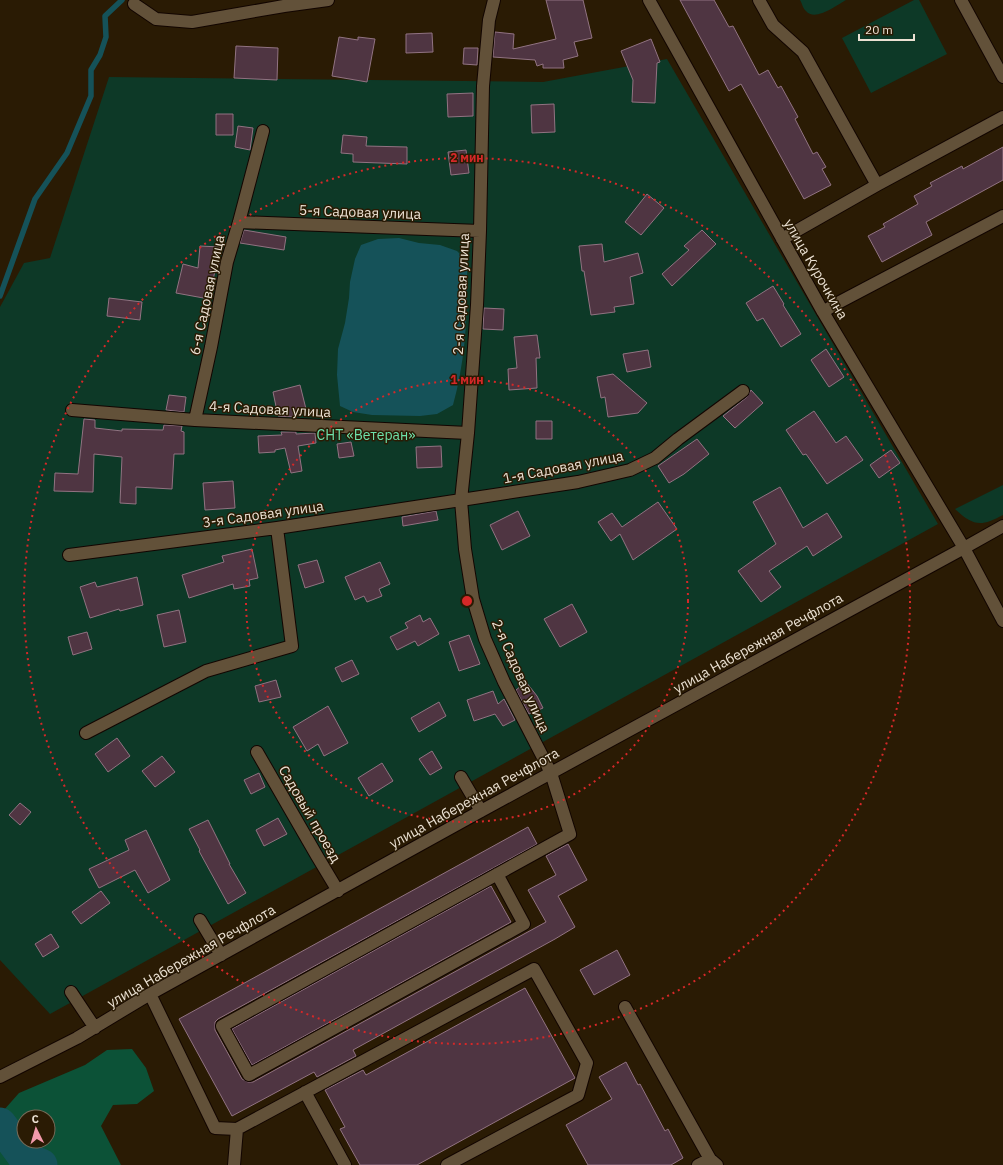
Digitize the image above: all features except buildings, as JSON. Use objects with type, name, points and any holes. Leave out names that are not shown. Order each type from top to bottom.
[{"type":"street","points":[[134,4],[156,18],[192,22],[328,0]]},
{"type":"street","name":"2-я Садовая улица","points":[[494,0],[489,20],[483,86],[477,305],[468,433],[461,500],[465,549],[473,599],[485,639],[508,689],[551,773],[570,834],[497,874]]},
{"type":"street","name":"улица Курочкина","points":[[649,0],[823,312],[964,548],[1003,621]]},
{"type":"street","points":[[759,0],[773,25],[803,52],[877,185]]},
{"type":"street","points":[[961,0],[1003,77]]},
{"type":"street","points":[[782,239],[877,185],[1003,117]]},
{"type":"street","name":"6-я Садовая улица","points":[[195,420],[227,262],[263,131]]},
{"type":"street","points":[[823,312],[1003,216]]},
{"type":"street","name":"5-я Садовая улица","points":[[239,222],[480,232]]},
{"type":"street","name":"1-я Садовая улица","points":[[461,500],[578,482],[630,470],[655,458],[743,391]]},
{"type":"street","name":"4-я Садовая улица","points":[[72,410],[195,420],[468,433]]},
{"type":"street","name":"3-я Садовая улица","points":[[69,556],[277,528],[461,500]]},
{"type":"street","name":"улица Набережная Речфлота","points":[[0,1077],[95,1028],[150,994],[220,955],[1003,526]]},
{"type":"street","points":[[86,733],[206,671],[292,646],[277,528]]},
{"type":"street","name":"Садовый проезд","points":[[257,752],[338,890]]},
{"type":"street","points":[[461,777],[481,812]]},
{"type":"street","points":[[497,874],[524,924],[249,1075],[222,1026],[497,874]]},
{"type":"street","points":[[200,920],[220,955]]},
{"type":"street","points":[[150,994],[215,1128],[237,1129],[534,969],[587,1063],[578,1095],[447,1165]]},
{"type":"street","points":[[71,992],[95,1028]]},
{"type":"street","points":[[624,1007],[713,1162],[698,1165]]},
{"type":"street","points":[[305,1092],[345,1165]]},
{"type":"street","points":[[234,1165],[237,1129]]},
{"type":"green space","points":[[800,0],[846,0],[826,12],[815,15],[810,14],[805,10]]},
{"type":"green space","points":[[914,0],[919,0],[947,54],[871,93],[842,38]]},
{"type":"green space","name":"СНТ «Ветеран»","points":[[667,59],[938,524],[50,1014],[0,960],[0,307],[24,263],[50,258],[109,77],[543,82]]},
{"type":"green space","points":[[1003,485],[1003,515],[989,522],[972,522],[955,509]]},
{"type":"green space","points":[[132,1049],[146,1068],[154,1091],[137,1104],[113,1105],[101,1126],[121,1165],[0,1165],[0,1121],[4,1110],[19,1093],[85,1065],[107,1050]]},
{"type":"water","points":[[399,238],[419,243],[440,245],[457,251],[467,261],[465,334],[461,370],[453,405],[437,414],[420,416],[372,415],[353,412],[340,406],[337,375],[338,349],[345,323],[350,282],[355,259],[361,245],[378,239]]},
{"type":"waterway","points":[[0,296],[35,199],[67,153],[91,96],[91,70],[100,55],[106,37],[105,16],[122,0]]},
{"type":"waterway","points":[[0,1124],[25,1158],[41,1165]]}]
